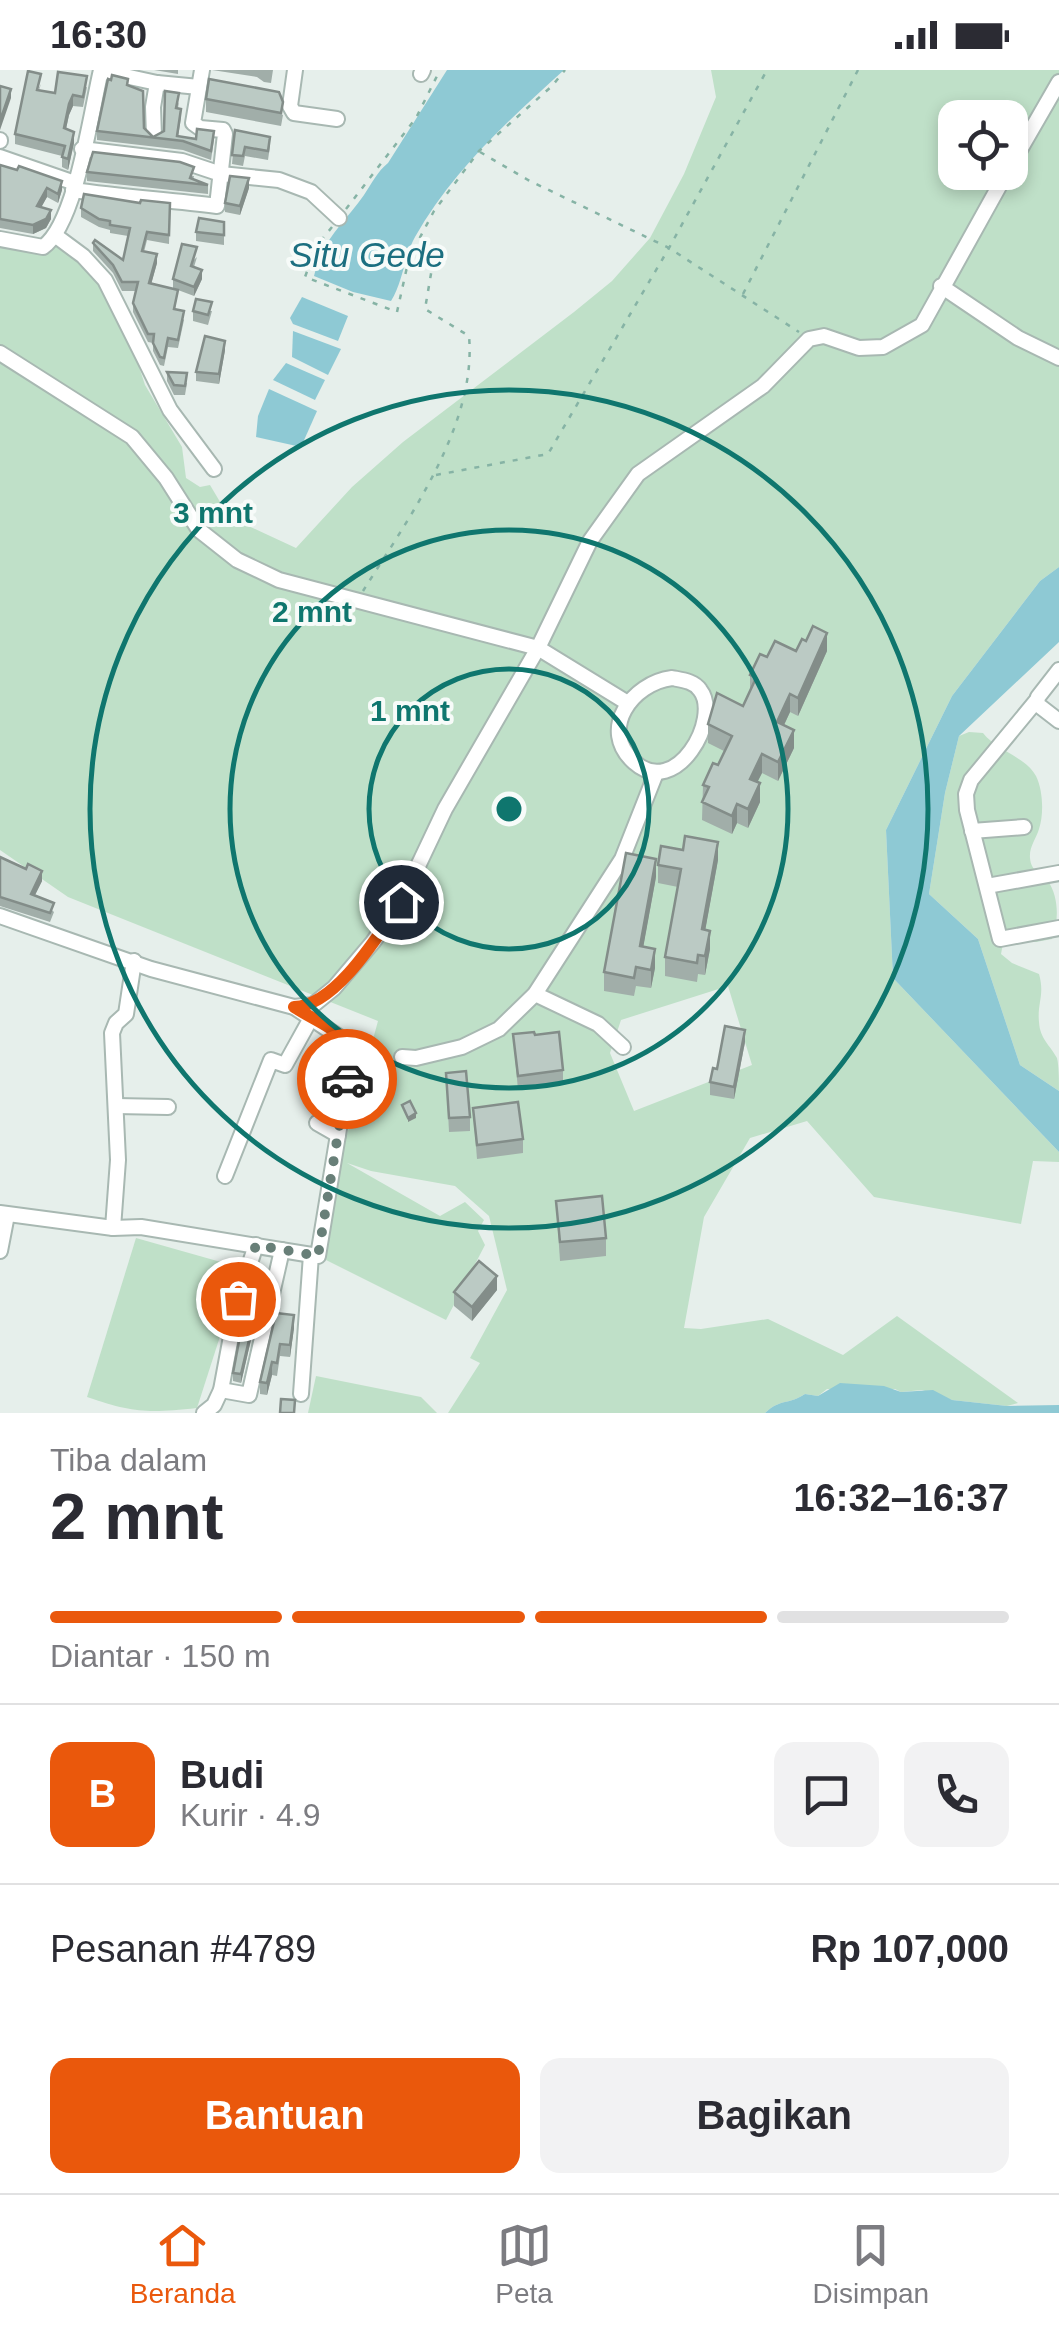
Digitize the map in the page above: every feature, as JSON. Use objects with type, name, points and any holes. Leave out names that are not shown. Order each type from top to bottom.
[{"type":"street","points":[[0,239],[43,247],[56,236],[71,206],[101,70],[157,83],[201,79],[219,83]]},
{"type":"street","points":[[295,70],[290,106],[294,113],[337,119]]},
{"type":"street","points":[[0,157],[74,186],[140,200],[217,206],[223,130],[200,128],[193,123],[201,79]]},
{"type":"street","points":[[1028,135],[1059,82]]},
{"type":"street","points":[[154,136],[157,83]]},
{"type":"street","points":[[82,149],[182,161],[221,174],[279,180],[310,192],[340,218]]},
{"type":"street","points":[[225,1176],[271,1060],[285,1066],[303,1010],[334,988],[401,902],[446,809],[538,648],[590,541],[638,474],[763,386],[809,338],[824,336],[859,348],[884,347],[922,325],[996,190]]},
{"type":"street","points":[[56,236],[106,280],[170,410],[214,470]]},
{"type":"street","points":[[941,286],[1018,338],[1059,358]]},
{"type":"street","points":[[0,353],[132,437],[166,478],[198,530],[237,560],[279,580],[538,648],[626,702]]},
{"type":"street","points":[[1059,670],[971,780],[966,806],[1000,939],[1059,928]]},
{"type":"street","points":[[654,680],[685,680],[703,692],[707,708],[685,760],[671,771],[656,773],[638,766],[625,752],[622,720],[626,702],[654,680]]},
{"type":"street","points":[[1037,700],[1040,709],[1059,721]]},
{"type":"street","points":[[402,1057],[416,1058],[462,1047],[500,1029],[535,994],[622,859],[656,773]]},
{"type":"street","points":[[972,831],[1024,827]]},
{"type":"street","points":[[987,886],[1059,873]]},
{"type":"street","points":[[0,916],[214,988],[303,1010],[350,1048],[318,1256],[141,1227],[113,1228],[4,1214],[0,1251]]},
{"type":"street","points":[[113,1228],[118,1160],[112,1034],[126,1014],[134,961]]},
{"type":"street","points":[[535,994],[598,1024],[624,1047]]},
{"type":"street","points":[[116,1106],[168,1107]]},
{"type":"street","points":[[317,1123],[338,1135]]},
{"type":"street","points":[[206,1413],[221,1390],[238,1299],[256,1245]]},
{"type":"street","points":[[221,1390],[250,1395],[282,1250]]},
{"type":"street","points":[[301,1394],[311,1255]]},
{"type":"path","points":[[440,70],[416,118],[316,247],[305,277],[397,312],[409,258],[434,211],[478,151],[565,70]]},
{"type":"path","points":[[436,475],[548,454],[669,248],[766,70]]},
{"type":"path","points":[[742,296],[858,70]]},
{"type":"path","points":[[478,151],[528,180],[669,248],[809,338]]},
{"type":"path","points":[[357,601],[436,475],[471,359],[468,336],[424,309],[433,262],[409,258]]},
{"type":"green space","points":[[711,70],[1059,70],[1059,567],[1040,581],[952,696],[886,830],[893,978],[1059,1152],[1059,1162],[1033,1161],[1021,1224],[874,1197],[807,1121],[750,1138],[704,1217],[684,1328],[768,1319],[843,1355],[897,1316],[1018,1403],[1007,1406],[952,1400],[922,1390],[827,1389],[818,1396],[805,1394],[780,1403],[765,1413],[448,1413],[480,1363],[470,1358],[507,1290],[489,1216],[455,1186],[347,1163],[440,1216],[465,1202],[484,1220],[478,1231],[485,1245],[446,1320],[318,1256],[378,1021],[68,897],[0,850],[0,244],[59,238],[88,269],[123,318],[145,385],[182,447],[186,478],[200,487],[210,485],[229,517],[296,548],[352,487],[403,442],[612,281],[650,238],[684,174],[716,97]],"holes":[[[728,986],[752,1065],[634,1111],[610,1053],[621,1020]]]},
{"type":"green space","points":[[983,733],[1025,764],[1040,788],[1042,816],[1030,858],[1054,894],[1054,932],[1052,939],[1036,942],[1004,938],[1001,954],[1039,974],[1040,1028],[1057,1058],[1059,1091],[1020,1065],[978,939],[929,894],[945,793],[959,736]]},
{"type":"green space","points":[[136,1238],[242,1268],[197,1408],[141,1410],[87,1397]]},
{"type":"green space","points":[[316,1376],[421,1397],[437,1413],[308,1413]]},
{"type":"water","name":"Situ Gede","points":[[447,70],[564,70],[502,127],[446,190],[415,237],[391,301],[353,292],[314,276],[328,242],[388,163]]},
{"type":"water","points":[[302,297],[348,316],[338,341],[293,324],[290,318]]},
{"type":"water","points":[[293,331],[341,349],[328,375],[292,357]]},
{"type":"water","points":[[286,363],[325,380],[315,400],[273,380]]},
{"type":"water","points":[[269,389],[317,411],[301,447],[256,437],[258,416]]},
{"type":"water","points":[[1059,567],[1059,642],[959,736],[945,793],[929,894],[978,939],[1020,1065],[1059,1091],[1059,1152],[893,978],[886,830],[952,696],[1040,581]]},
{"type":"water","points":[[840,1383],[884,1386],[901,1392],[933,1390],[952,1400],[1007,1406],[1059,1405],[1059,1413],[765,1413],[805,1394],[818,1396]]},
{"type":"building","points":[[28,71],[41,74],[37,90],[55,93],[58,72],[87,76],[83,97],[73,95],[69,104],[64,128],[74,132],[68,159],[62,157],[65,146],[15,134]]},
{"type":"building","points":[[112,75],[128,79],[127,85],[143,91],[144,128],[153,137],[164,131],[165,91],[179,93],[177,136],[196,139],[197,129],[214,131],[211,151],[183,141],[97,131]]},
{"type":"building","points":[[209,79],[279,92],[283,102],[281,113],[206,99]]},
{"type":"building","points":[[0,86],[11,89],[0,121]]},
{"type":"building","points":[[235,130],[270,137],[268,151],[245,147],[243,156],[232,155]]},
{"type":"building","points":[[93,152],[180,162],[194,167],[190,178],[208,185],[87,172]]},
{"type":"building","points":[[0,165],[17,170],[19,166],[62,181],[58,194],[47,188],[37,206],[51,210],[46,219],[33,225],[0,219]]},
{"type":"building","points":[[230,176],[249,178],[240,206],[225,203]]},
{"type":"building","points":[[84,194],[140,203],[170,203],[169,235],[147,232],[142,251],[157,254],[149,283],[178,290],[174,309],[184,311],[178,340],[168,338],[164,358],[153,343],[154,334],[148,334],[133,303],[138,282],[122,282],[93,243],[95,240],[123,260],[130,228],[110,225],[110,221],[81,208]]},
{"type":"building","points":[[199,218],[224,222],[224,235],[196,232]]},
{"type":"building","points":[[182,244],[197,247],[191,266],[202,270],[194,287],[173,279]]},
{"type":"building","points":[[196,299],[212,302],[208,315],[193,311]]},
{"type":"building","points":[[205,336],[225,341],[219,374],[196,372]]},
{"type":"building","points":[[167,372],[187,373],[185,386],[174,385]]},
{"type":"building","points":[[813,626],[827,633],[798,698],[790,694],[777,722],[794,730],[778,762],[762,754],[750,779],[760,783],[748,809],[737,804],[732,816],[702,802],[709,787],[703,785],[713,763],[718,765],[732,736],[708,724],[717,693],[743,706],[756,678],[750,675],[760,654],[767,657],[775,641],[796,651]]},
{"type":"building","points":[[685,836],[718,842],[702,929],[710,931],[705,956],[698,955],[697,963],[665,957],[681,869],[658,865],[661,846],[683,850]]},
{"type":"building","points":[[626,853],[656,859],[640,946],[655,949],[651,970],[636,967],[634,978],[604,972]]},
{"type":"building","points":[[0,857],[26,869],[28,864],[42,871],[31,894],[54,903],[50,913],[0,897]]},
{"type":"building","points":[[725,1026],[745,1030],[734,1087],[710,1082],[713,1068],[717,1069]]},
{"type":"building","points":[[559,1032],[563,1070],[518,1076],[513,1034]]},
{"type":"building","points":[[466,1071],[470,1117],[449,1118],[446,1073]]},
{"type":"building","points":[[410,1101],[416,1113],[408,1118],[402,1105]]},
{"type":"building","points":[[518,1102],[523,1139],[477,1145],[473,1108]]},
{"type":"building","points":[[602,1196],[606,1238],[560,1242],[556,1201]]},
{"type":"building","points":[[479,1261],[497,1276],[472,1307],[454,1292]]},
{"type":"building","points":[[276,1313],[294,1315],[290,1345],[280,1344],[277,1363],[272,1362],[267,1383],[260,1382]]},
{"type":"building","points":[[243,1320],[253,1323],[241,1374],[233,1373]]},
{"type":"building","points":[[281,1399],[295,1400],[294,1413],[280,1413]]},
{"type":"way so far","points":[[238,1299],[256,1245],[318,1256],[347,1079]]},
{"type":"route","points":[[347,1079],[351,1056],[347,1042],[294,1007],[312,1005],[334,988],[401,902]]}]
